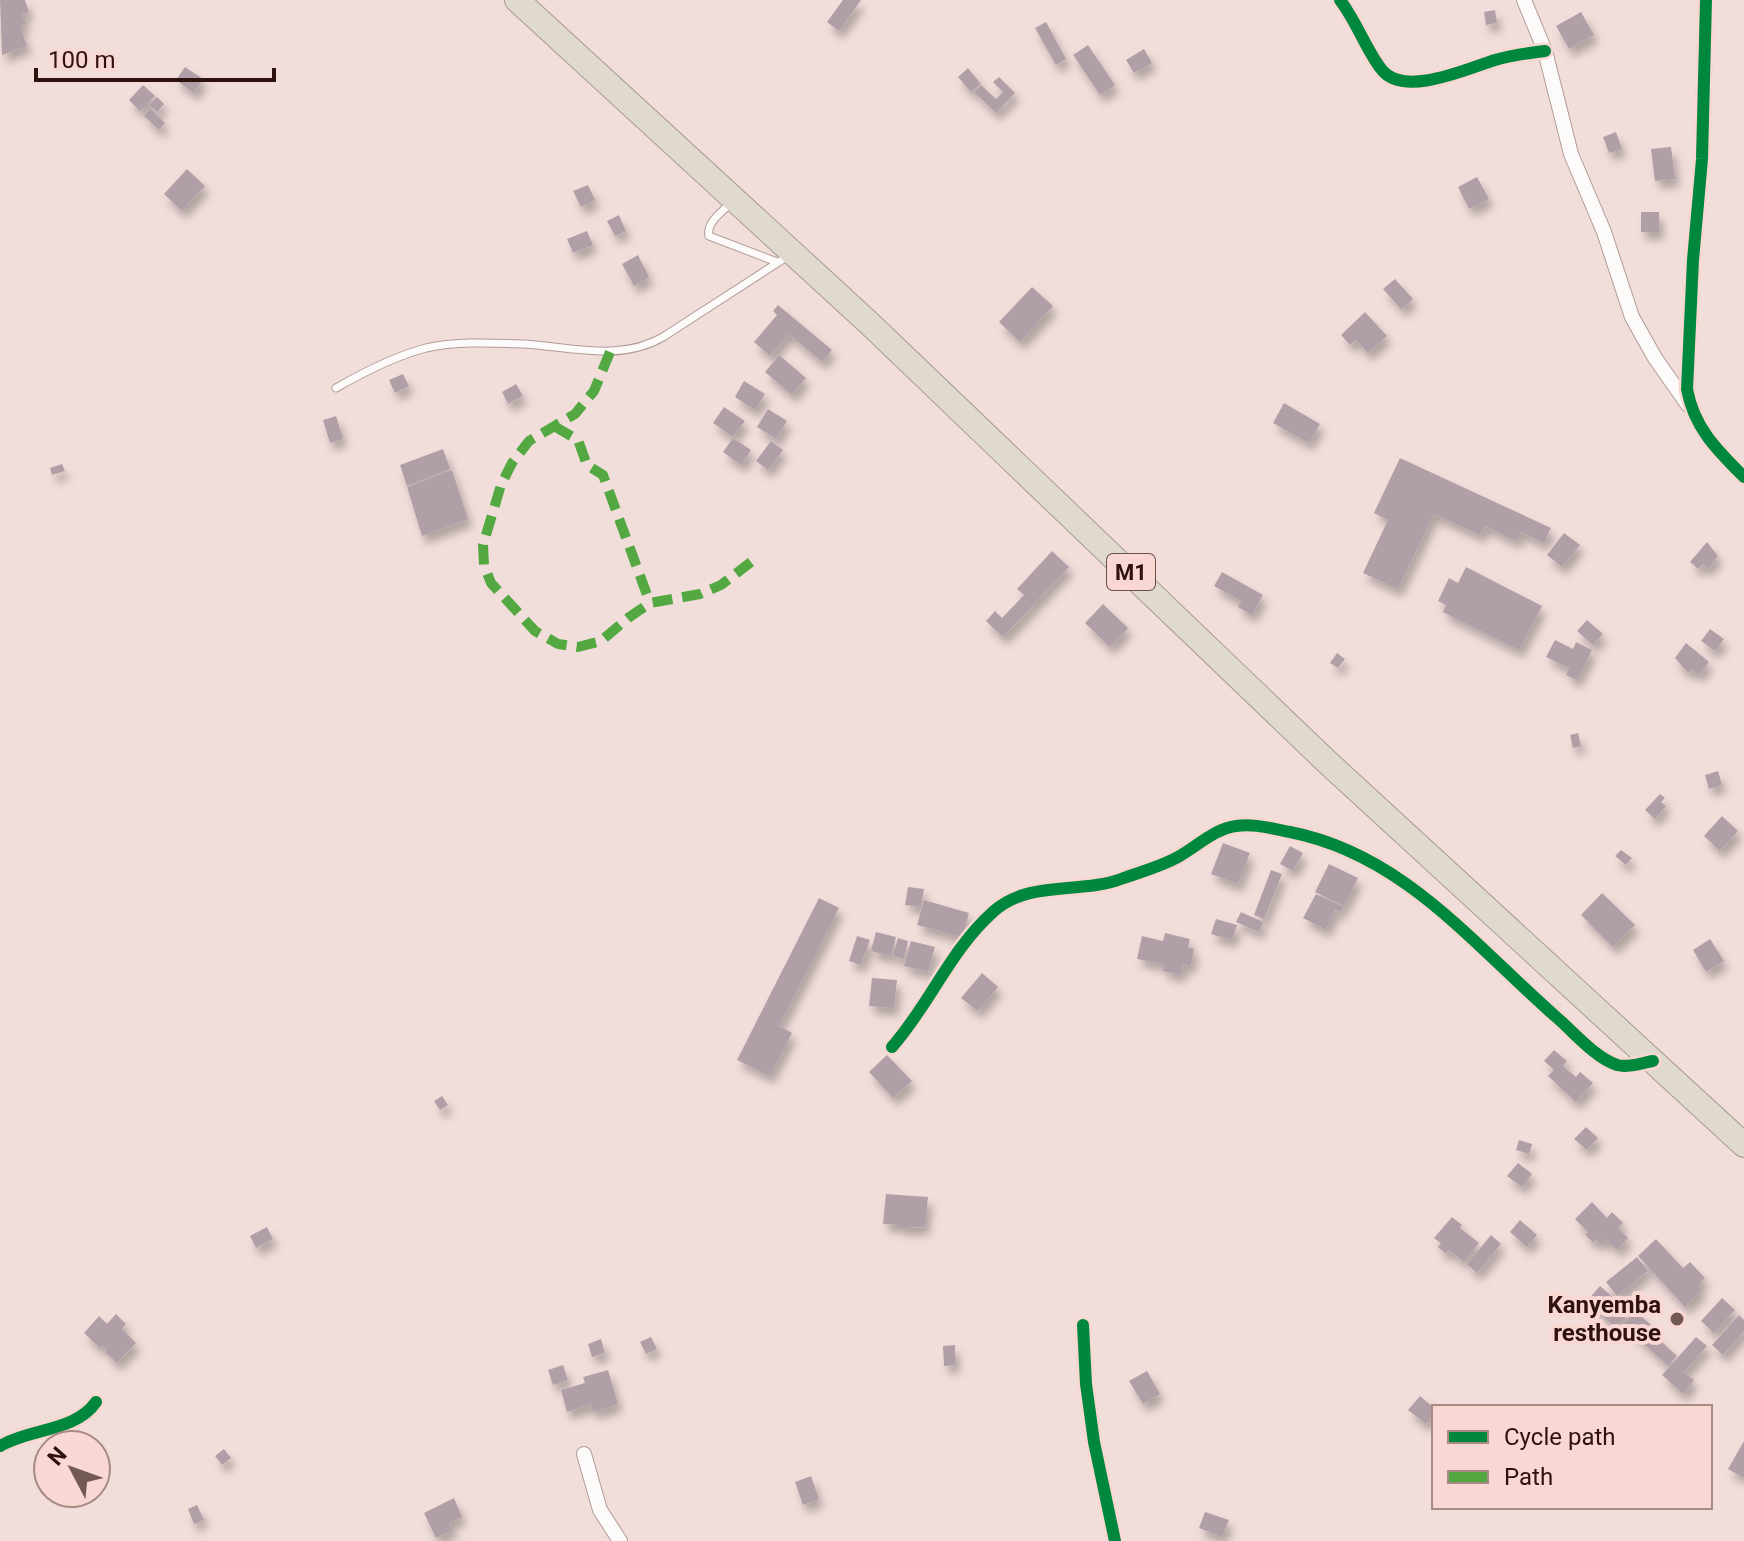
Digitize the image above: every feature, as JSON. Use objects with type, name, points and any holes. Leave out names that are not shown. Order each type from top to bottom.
[{"type":"highway","name":"M1","points":[[527,3],[735,199],[785,258],[1744,1145]]},
{"type":"street","points":[[1340,0],[1381,69],[1397,79],[1416,82],[1439,78],[1507,57],[1545,51]]},
{"type":"street","points":[[1524,0],[1545,51],[1571,154],[1604,232],[1632,317],[1655,358],[1718,451],[1744,477]]},
{"type":"street","points":[[1691,409],[1688,373],[1702,159],[1706,0]]},
{"type":"street","points":[[892,1047],[906,1031],[956,952],[1009,900],[1029,894],[1112,883],[1175,859],[1224,829],[1239,825],[1308,836],[1339,845],[1378,863],[1447,914],[1531,995],[1603,1058],[1621,1066],[1653,1061]]},
{"type":"street","points":[[1083,1325],[1086,1384],[1094,1442],[1115,1541]]},
{"type":"street","points":[[0,1446],[24,1435],[83,1418],[96,1402]]},
{"type":"street","points":[[584,1454],[600,1510],[620,1541]]},
{"type":"lane","points":[[735,199],[714,219],[708,234],[724,244],[785,258]]},
{"type":"lane","points":[[336,388],[366,371],[426,348],[522,344],[610,352],[632,350],[663,337],[785,258]]},
{"type":"building","points":[[0,0],[25,0],[29,12],[22,14],[26,24],[20,26],[27,46],[2,55]]},
{"type":"building","points":[[843,0],[861,0],[839,31],[827,22]]},
{"type":"building","points":[[1495,10],[1497,23],[1486,25],[1484,12]]},
{"type":"building","points":[[1581,12],[1594,35],[1569,49],[1556,26]]},
{"type":"building","points":[[1046,22],[1066,59],[1056,65],[1035,28]]},
{"type":"building","points":[[1088,45],[1115,85],[1100,95],[1073,55]]},
{"type":"building","points":[[1144,49],[1152,63],[1134,73],[1126,60]]},
{"type":"building","points":[[185,67],[203,79],[194,93],[176,80]]},
{"type":"building","points":[[968,68],[981,84],[971,92],[958,77]]},
{"type":"building","points":[[999,77],[1015,93],[996,113],[974,92],[981,85],[996,99],[1003,92],[993,82]]},
{"type":"building","points":[[143,85],[155,96],[140,111],[129,100]]},
{"type":"building","points":[[157,97],[164,104],[157,112],[149,105]]},
{"type":"building","points":[[150,108],[165,123],[159,130],[144,116]]},
{"type":"building","points":[[1616,132],[1622,149],[1609,153],[1603,137]]},
{"type":"building","points":[[1671,147],[1675,179],[1655,181],[1651,149]]},
{"type":"building","points":[[187,169],[205,186],[182,211],[164,194]]},
{"type":"building","points":[[1477,177],[1489,199],[1469,209],[1458,187]]},
{"type":"building","points":[[588,185],[595,200],[581,207],[573,191]]},
{"type":"building","points":[[1641,212],[1659,212],[1659,232],[1641,232]]},
{"type":"building","points":[[619,215],[626,231],[615,236],[607,221]]},
{"type":"building","points":[[587,231],[593,245],[573,253],[567,239]]},
{"type":"building","points":[[638,255],[649,277],[634,286],[622,264]]},
{"type":"building","points":[[1395,279],[1413,299],[1401,309],[1383,289]]},
{"type":"building","points":[[1032,287],[1053,306],[1020,342],[999,322]]},
{"type":"building","points":[[778,305],[832,350],[822,362],[789,334],[770,356],[754,342],[777,315],[773,311]]},
{"type":"building","points":[[1365,312],[1387,336],[1368,353],[1356,340],[1350,345],[1341,335]]},
{"type":"building","points":[[779,355],[806,378],[792,395],[765,372]]},
{"type":"building","points":[[403,374],[409,386],[395,393],[389,380]]},
{"type":"building","points":[[744,381],[765,394],[755,410],[735,397]]},
{"type":"building","points":[[516,384],[523,396],[508,404],[502,392]]},
{"type":"building","points":[[1284,403],[1320,424],[1309,443],[1273,423]]},
{"type":"building","points":[[724,407],[745,421],[733,437],[713,423]]},
{"type":"building","points":[[768,409],[787,421],[776,439],[757,427]]},
{"type":"building","points":[[336,416],[343,439],[330,443],[323,420]]},
{"type":"building","points":[[733,438],[751,450],[741,465],[723,452]]},
{"type":"building","points":[[771,441],[783,450],[768,470],[756,461]]},
{"type":"building","points":[[443,449],[450,469],[407,486],[400,465]]},
{"type":"building","points":[[1400,458],[1551,528],[1544,543],[1521,532],[1516,541],[1485,526],[1480,535],[1434,514],[1398,589],[1363,573],[1388,520],[1374,513]]},
{"type":"building","points":[[62,464],[65,471],[52,475],[50,468]]},
{"type":"building","points":[[452,470],[468,519],[422,536],[407,487]]},
{"type":"building","points":[[1564,533],[1580,545],[1562,567],[1547,555]]},
{"type":"building","points":[[1707,542],[1718,556],[1708,569],[1703,564],[1698,569],[1690,562]]},
{"type":"building","points":[[1052,551],[1069,567],[1003,637],[986,621],[995,611],[1002,618],[1024,595],[1017,589]]},
{"type":"building","points":[[1466,567],[1542,606],[1519,650],[1443,612],[1446,605],[1438,601],[1449,578],[1458,583]]},
{"type":"building","points":[[1222,572],[1263,595],[1252,615],[1238,607],[1241,601],[1214,586]]},
{"type":"building","points":[[1103,604],[1128,628],[1110,647],[1085,623]]},
{"type":"building","points":[[1587,620],[1603,634],[1593,645],[1577,631]]},
{"type":"building","points":[[1710,629],[1724,639],[1715,651],[1701,641]]},
{"type":"building","points":[[1555,640],[1573,649],[1576,642],[1592,650],[1577,680],[1566,675],[1569,668],[1546,657]]},
{"type":"building","points":[[1686,643],[1709,662],[1699,675],[1692,669],[1688,673],[1675,658]]},
{"type":"building","points":[[1337,653],[1345,659],[1338,668],[1330,663]]},
{"type":"building","points":[[1578,733],[1581,746],[1573,748],[1570,735]]},
{"type":"building","points":[[1718,771],[1722,785],[1709,789],[1705,775]]},
{"type":"building","points":[[1660,794],[1665,798],[1661,802],[1666,806],[1655,819],[1645,810]]},
{"type":"building","points":[[1722,816],[1738,831],[1720,851],[1704,836]]},
{"type":"building","points":[[1223,843],[1250,853],[1238,884],[1211,874]]},
{"type":"building","points":[[1290,846],[1303,853],[1293,871],[1280,864]]},
{"type":"building","points":[[1621,850],[1632,858],[1626,865],[1615,856]]},
{"type":"building","points":[[1329,864],[1358,878],[1344,906],[1315,892]]},
{"type":"building","points":[[1271,870],[1282,874],[1264,919],[1254,915]]},
{"type":"building","points":[[908,887],[924,889],[921,907],[905,905]]},
{"type":"building","points":[[1602,893],[1635,925],[1613,947],[1581,915]]},
{"type":"building","points":[[1316,894],[1343,907],[1341,912],[1335,910],[1326,930],[1303,918]]},
{"type":"building","points":[[819,898],[839,908],[779,1026],[792,1033],[770,1076],[737,1060]]},
{"type":"building","points":[[924,900],[969,913],[962,937],[917,925]]},
{"type":"building","points":[[1241,912],[1263,922],[1259,932],[1236,922]]},
{"type":"building","points":[[1216,919],[1237,925],[1232,940],[1211,934]]},
{"type":"building","points":[[876,932],[896,937],[891,956],[871,951]]},
{"type":"building","points":[[1165,933],[1190,939],[1188,947],[1194,949],[1191,966],[1183,964],[1181,975],[1163,971],[1164,964],[1137,959],[1142,936],[1163,941]]},
{"type":"building","points":[[857,936],[870,940],[861,965],[849,961]]},
{"type":"building","points":[[898,938],[908,941],[904,959],[893,956]]},
{"type":"building","points":[[1710,939],[1724,961],[1706,972],[1693,950]]},
{"type":"building","points":[[911,941],[935,947],[928,972],[904,966]]},
{"type":"building","points":[[982,973],[998,987],[978,1011],[961,998]]},
{"type":"building","points":[[872,978],[897,980],[894,1008],[869,1006]]},
{"type":"building","points":[[1554,1050],[1567,1061],[1563,1066],[1576,1077],[1580,1072],[1593,1083],[1576,1102],[1548,1076],[1554,1070],[1544,1061]]},
{"type":"building","points":[[887,1055],[912,1081],[893,1098],[869,1072]]},
{"type":"building","points":[[442,1096],[448,1105],[440,1110],[434,1101]]},
{"type":"building","points":[[1586,1127],[1598,1138],[1587,1150],[1574,1139]]},
{"type":"building","points":[[1519,1140],[1532,1144],[1529,1154],[1516,1150]]},
{"type":"building","points":[[1518,1163],[1532,1174],[1522,1187],[1507,1176]]},
{"type":"building","points":[[886,1194],[928,1197],[925,1227],[901,1228],[901,1225],[883,1224]]},
{"type":"building","points":[[1592,1202],[1607,1218],[1612,1212],[1623,1223],[1618,1228],[1628,1238],[1617,1250],[1606,1239],[1601,1244],[1596,1239],[1593,1243],[1585,1234],[1588,1232],[1575,1219]]},
{"type":"building","points":[[1452,1217],[1479,1243],[1464,1262],[1449,1250],[1446,1254],[1438,1247],[1441,1243],[1434,1238]]},
{"type":"building","points":[[1520,1220],[1537,1235],[1527,1247],[1510,1232]]},
{"type":"building","points":[[267,1227],[273,1239],[256,1248],[250,1236]]},
{"type":"building","points":[[1491,1235],[1501,1244],[1477,1273],[1467,1264]]},
{"type":"building","points":[[1656,1239],[1683,1268],[1690,1262],[1705,1278],[1698,1285],[1702,1290],[1685,1307],[1638,1256]]},
{"type":"building","points":[[1637,1257],[1648,1271],[1617,1296],[1606,1282]]},
{"type":"building","points":[[1600,1286],[1630,1312],[1616,1328],[1586,1302]]},
{"type":"building","points":[[1722,1298],[1735,1310],[1714,1333],[1701,1321]]},
{"type":"building","points":[[1635,1311],[1656,1329],[1652,1333],[1677,1356],[1668,1366],[1623,1325]]},
{"type":"building","points":[[116,1314],[126,1324],[122,1329],[136,1343],[117,1363],[105,1352],[107,1350],[102,1346],[100,1348],[84,1333],[99,1316],[107,1324]]},
{"type":"building","points":[[1739,1315],[1744,1320],[1744,1331],[1723,1355],[1712,1345]]},
{"type":"building","points":[[651,1337],[657,1349],[646,1354],[640,1342]]},
{"type":"building","points":[[1696,1337],[1707,1346],[1684,1372],[1694,1380],[1683,1394],[1662,1375]]},
{"type":"building","points":[[601,1339],[605,1353],[592,1357],[588,1344]]},
{"type":"building","points":[[955,1345],[955,1365],[944,1366],[943,1346]]},
{"type":"building","points":[[563,1365],[568,1380],[553,1385],[548,1370]]},
{"type":"building","points":[[608,1370],[618,1404],[593,1412],[591,1404],[567,1412],[561,1390],[585,1383],[583,1377]]},
{"type":"building","points":[[1147,1371],[1160,1394],[1143,1404],[1129,1381]]},
{"type":"building","points":[[1420,1396],[1432,1406],[1432,1416],[1426,1424],[1408,1410]]},
{"type":"building","points":[[1744,1441],[1744,1478],[1728,1469]]},
{"type":"building","points":[[224,1449],[231,1458],[222,1465],[215,1456]]},
{"type":"building","points":[[811,1476],[819,1499],[803,1505],[795,1482]]},
{"type":"building","points":[[454,1498],[462,1517],[449,1523],[453,1530],[436,1538],[424,1513]]},
{"type":"building","points":[[197,1505],[204,1520],[194,1524],[188,1509]]},
{"type":"building","points":[[1205,1512],[1229,1520],[1222,1537],[1199,1528]]},
{"type":"marked path","points":[[610,352],[594,391],[575,414],[529,441],[512,463],[501,485],[483,545],[484,565],[491,583],[535,631],[558,644],[578,647],[601,641],[650,603],[700,594],[721,585],[751,562]]},
{"type":"marked path","points":[[554,426],[578,440],[587,465],[603,475],[650,603]]},
{"type":"cycle path","points":[[1340,0],[1372,55],[1392,78],[1421,81],[1501,58],[1545,51]]},
{"type":"cycle path","points":[[1706,0],[1702,159],[1693,260],[1687,389],[1701,427],[1744,477]]},
{"type":"cycle path","points":[[892,1047],[965,943],[994,911],[1008,901],[1039,891],[1121,879],[1171,861],[1221,830],[1250,825],[1330,843],[1368,860],[1434,905],[1600,1056],[1621,1066],[1653,1061]]},
{"type":"cycle path","points":[[1083,1325],[1086,1384],[1094,1442],[1115,1541]]},
{"type":"cycle path","points":[[0,1446],[76,1419],[96,1402]]},
{"type":"place","name":"Kanyemba resthouse","points":[[1677,1319]]}]
